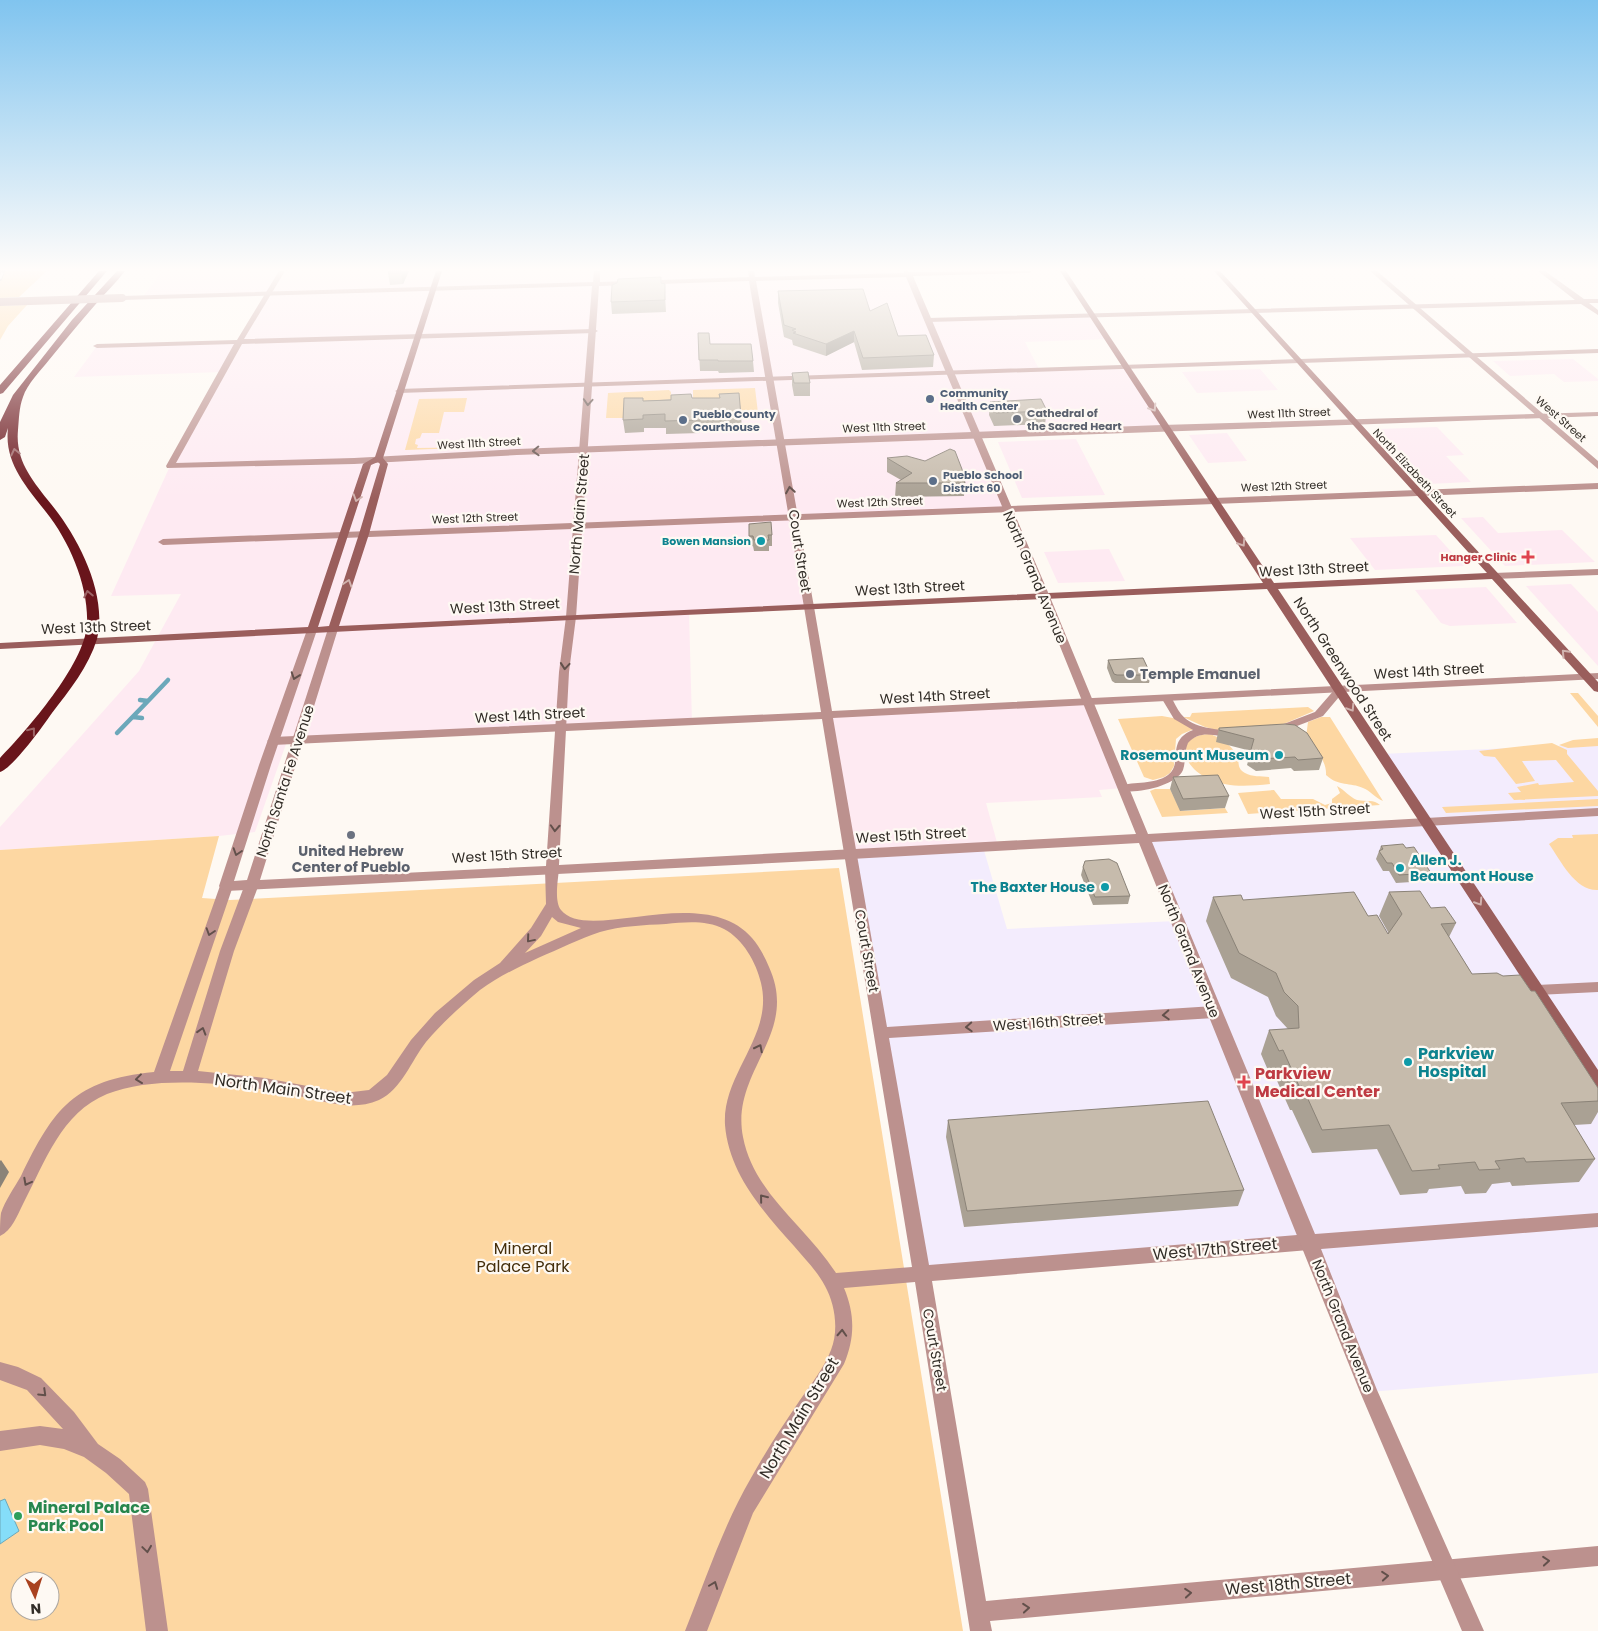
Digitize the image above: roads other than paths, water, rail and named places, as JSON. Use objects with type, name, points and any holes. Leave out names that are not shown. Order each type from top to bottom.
[{"type":"highway","points":[[0,392],[38,347]]},
{"type":"highway","points":[[0,437],[6,417],[18,395],[56,347]]},
{"type":"highway","points":[[0,768],[48,712],[90,638],[93,626],[90,598],[82,569],[72,544],[59,522],[26,480],[16,460],[12,441],[18,395]]},
{"type":"main road","name":"North Santa Fe Avenue","points":[[312,630],[368,464],[379,458],[414,347]]},
{"type":"main road","name":"North Greenwood Street","points":[[1113,347],[1598,1083]]},
{"type":"main road","name":"North Elizabeth Street","points":[[1287,347],[1494,576],[1592,677],[1598,689]]},
{"type":"main road","name":"North Santa Fe Avenue","points":[[333,629],[364,534],[384,464],[379,458]]},
{"type":"main road","name":"West 13th Street","points":[[0,638],[179,638],[223,634],[1494,576]]},
{"type":"main road","name":"West 13th Street","points":[[0,646],[90,638]]},
{"type":"street","name":"West 11th Street","points":[[236,347],[170,466],[327,462],[379,458],[1166,428],[1598,414]]},
{"type":"street","name":"North Main Street","points":[[593,347],[571,618],[560,729],[552,870],[552,906],[555,914],[569,922],[604,926]]},
{"type":"street","name":"Court Street","points":[[765,347],[851,855],[863,937],[882,1033],[979,1622]]},
{"type":"street","name":"North Grand Avenue","points":[[940,347],[1144,838],[1334,1302],[1355,1360],[1473,1631]]},
{"type":"street","name":"West Street","points":[[1461,347],[1598,466]]},
{"type":"street","points":[[399,391],[1598,351]]},
{"type":"street","name":"West 12th Street","points":[[162,542],[1214,499],[1598,486]]},
{"type":"street","name":"West 13th Street","points":[[1494,576],[1598,572]]},
{"type":"street","name":"North Santa Fe Avenue","points":[[188,1078],[227,951],[252,884],[333,629]]},
{"type":"street","name":"North Santa Fe Avenue","points":[[160,1077],[312,630]]},
{"type":"street","name":"West 14th Street","points":[[273,741],[560,729],[1592,677]]},
{"type":"street","points":[[1269,731],[1289,726],[1319,714],[1339,690]]},
{"type":"street","points":[[1167,699],[1178,717],[1204,730],[1242,735]]},
{"type":"street","points":[[1123,788],[1164,781],[1174,776],[1181,763],[1182,744],[1186,738],[1204,730]]},
{"type":"street","name":"West 15th Street","points":[[226,886],[851,855],[1598,812]]},
{"type":"street","name":"North Main Street","points":[[188,1078],[266,1085],[342,1098],[358,1099],[377,1094],[386,1086],[418,1042],[437,1020],[455,1003],[503,968],[536,932],[552,906]]},
{"type":"street","name":"North Main Street","points":[[503,968],[584,932],[604,926],[634,921],[702,918],[724,922],[741,933],[747,940],[768,982],[771,1007],[766,1034],[739,1086],[734,1102],[733,1114],[737,1147],[750,1180],[761,1197],[832,1281],[841,1306],[842,1340],[837,1355],[746,1507],[696,1631]]},
{"type":"street","points":[[1537,990],[1598,987]]},
{"type":"street","name":"West 16th Street","points":[[882,1033],[1214,1012]]},
{"type":"street","points":[[0,1230],[55,1128],[67,1112],[78,1102],[94,1091],[114,1084],[160,1077],[188,1078]]},
{"type":"street","name":"West 17th Street","points":[[832,1281],[1598,1220]]},
{"type":"street","points":[[0,1371],[18,1376],[34,1384],[67,1419],[91,1451]]},
{"type":"street","points":[[0,1441],[43,1436],[64,1439],[91,1451],[113,1466],[138,1489],[157,1631]]},
{"type":"street","name":"West 18th Street","points":[[979,1622],[1448,1570],[1598,1556]]},
{"type":"water","points":[[5,1499],[19,1531],[0,1544],[0,1501]]},
{"type":"waterway","points":[[148,701],[168,680]]},
{"type":"waterway","points":[[140,700],[148,701]]},
{"type":"waterway","points":[[117,733],[148,701]]},
{"type":"waterway","points":[[133,717],[142,718]]},
{"type":"place","name":"Community Health Center","points":[[930,399]]},
{"type":"place","name":"Cathedral of the Sacred Heart","points":[[1017,419]]},
{"type":"place","name":"Pueblo County Courthouse","points":[[683,420]]},
{"type":"place","name":"Pueblo School District 60","points":[[933,481]]},
{"type":"place","name":"Bowen Mansion","points":[[761,541]]},
{"type":"place","name":"Hanger Clinic","points":[[1528,557]]},
{"type":"place","name":"Temple Emanuel","points":[[1130,674]]},
{"type":"place","name":"Rosemount Museum","points":[[1279,755]]},
{"type":"place","name":"United Hebrew Center of Pueblo","points":[[351,835]]},
{"type":"place","name":"Allen J. Beaumont House","points":[[1400,868]]},
{"type":"place","name":"The Baxter House","points":[[1105,887]]},
{"type":"place","name":"Parkview Hospital","points":[[1408,1062]]},
{"type":"place","name":"Parkview Medical Center","points":[[1244,1082]]},
{"type":"place","name":"Mineral Palace Park Pool","points":[[18,1516]]},
{"type":"park label","name":"Mineral Palace Park","points":[[523,1257]]}]
